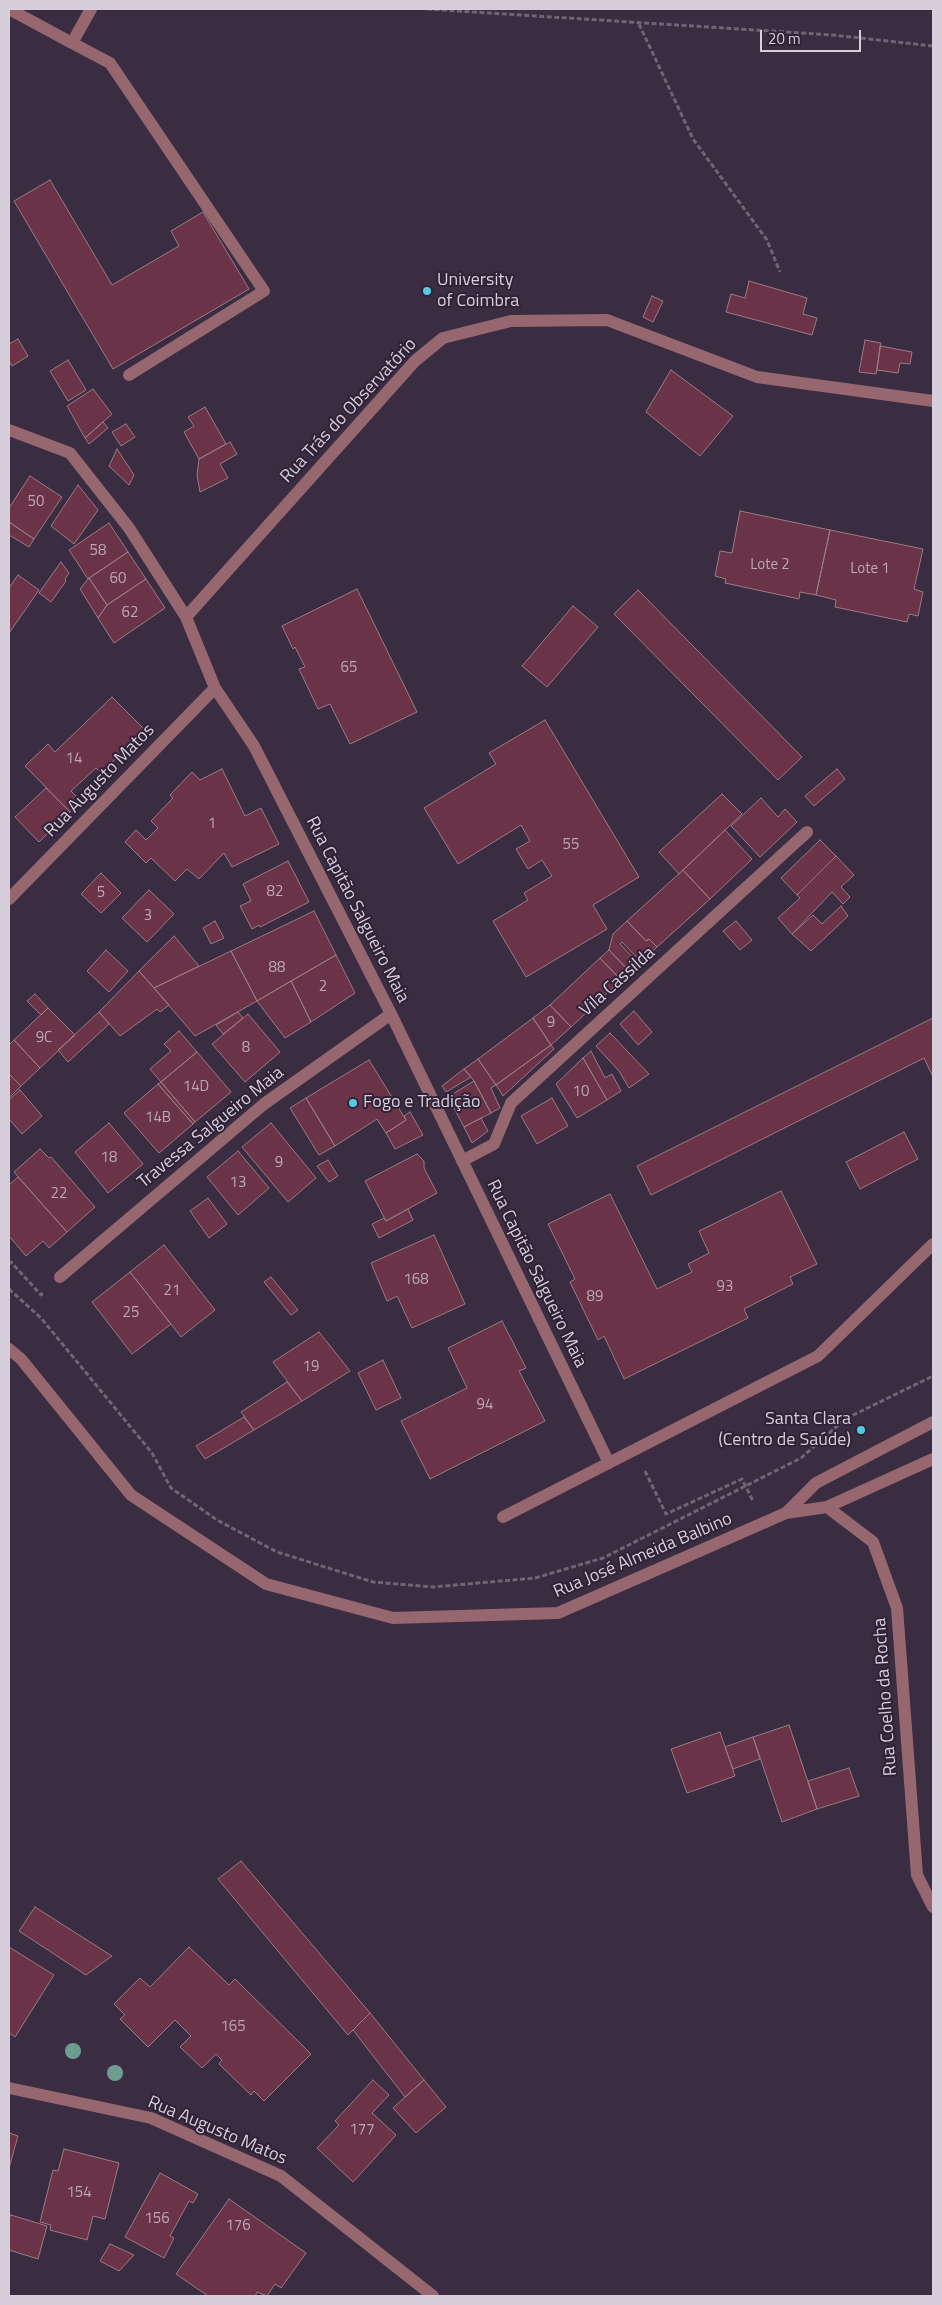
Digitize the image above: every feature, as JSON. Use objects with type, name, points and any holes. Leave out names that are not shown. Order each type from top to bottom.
[{"type":"street","points":[[9,9],[110,63],[264,291],[129,374]]},
{"type":"street","points":[[72,43],[91,9]]},
{"type":"street","name":"Rua Trás do Observatório","points":[[186,617],[415,361],[443,338],[511,321],[607,320],[757,377],[933,401]]},
{"type":"street","name":"Rua Capitão Salgueiro Maia","points":[[9,430],[70,453],[128,528],[186,617],[215,688],[254,746],[391,1014],[609,1463]]},
{"type":"street","name":"Rua Augusto Matos","points":[[9,899],[215,688]]},
{"type":"street","name":"Vila Cassilda","points":[[462,1161],[494,1144],[511,1103],[807,832]]},
{"type":"street","name":"Travessa Salgueiro Maia","points":[[60,1277],[264,1104],[391,1014]]},
{"type":"street","points":[[503,1517],[818,1356],[933,1244]]},
{"type":"street","name":"Rua José Almeida Balbino","points":[[9,1349],[21,1359],[131,1495],[266,1584],[393,1618],[558,1613],[786,1513],[827,1508],[933,1460]]},
{"type":"street","name":"Rua José Almeida Balbino","points":[[786,1513],[816,1484],[933,1422]]},
{"type":"street","name":"Rua Coelho da Rocha","points":[[827,1508],[873,1542],[897,1608],[917,1875],[933,1907]]},
{"type":"street","name":"Rua Augusto Matos","points":[[9,2088],[151,2118],[281,2176],[433,2296]]},
{"type":"path","points":[[427,9],[833,35],[933,46]]},
{"type":"path","points":[[639,24],[692,140],[767,240],[780,272]]},
{"type":"path","points":[[9,1264],[11,1262],[31,1284]]},
{"type":"path","points":[[9,1288],[41,1318],[152,1453],[171,1488],[217,1520],[278,1552],[373,1582],[432,1588],[535,1578],[603,1558],[801,1458],[845,1419],[933,1376]]},
{"type":"path","points":[[658,1496],[666,1514],[742,1479]]},
{"type":"building","points":[[50,180],[112,285],[179,246],[171,231],[203,212],[249,289],[113,369],[14,201]]},
{"type":"building","points":[[749,281],[807,298],[803,314],[817,318],[812,335],[726,312],[731,294],[745,298]]},
{"type":"building","points":[[652,296],[663,301],[653,322],[643,317]]},
{"type":"building","points":[[18,339],[28,356],[12,366],[9,361],[9,344]]},
{"type":"building","points":[[865,340],[881,343],[876,374],[859,372]]},
{"type":"building","points":[[880,346],[912,352],[910,364],[900,363],[898,373],[877,370]]},
{"type":"building","points":[[68,360],[86,390],[68,401],[50,371]]},
{"type":"building","points":[[671,370],[733,416],[700,456],[646,412]]},
{"type":"building","points":[[93,389],[112,414],[85,438],[67,406]]},
{"type":"building","points":[[205,407],[226,444],[199,459],[184,432],[194,426],[188,417]]},
{"type":"building","points":[[103,422],[108,428],[89,444],[85,438]]},
{"type":"building","points":[[126,424],[135,437],[121,446],[112,432]]},
{"type":"building","points":[[230,442],[237,454],[220,464],[228,478],[200,492],[197,475],[199,459]]},
{"type":"building","points":[[117,449],[134,475],[129,485],[109,466]]},
{"type":"building","points":[[30,476],[62,497],[34,539],[9,522],[9,508]]},
{"type":"building","points":[[78,485],[98,510],[74,544],[51,526]]},
{"type":"building","points":[[740,511],[830,530],[816,595],[800,592],[799,599],[725,583],[726,579],[715,576],[720,551],[732,553]]},
{"type":"building","points":[[9,522],[34,539],[29,547],[9,535]]},
{"type":"building","points":[[109,523],[128,552],[88,579],[69,550]]},
{"type":"building","points":[[830,530],[923,549],[914,589],[923,592],[918,616],[909,614],[907,622],[835,607],[836,600],[816,595]]},
{"type":"building","points":[[128,552],[146,579],[107,605],[89,578]]},
{"type":"building","points":[[61,562],[69,573],[65,579],[66,581],[51,602],[39,593]]},
{"type":"building","points":[[18,575],[39,590],[9,633],[9,588]]},
{"type":"building","points":[[89,578],[107,605],[98,618],[80,589]]},
{"type":"building","points":[[146,579],[165,608],[114,643],[98,618],[107,605]]},
{"type":"building","points":[[357,589],[417,712],[350,744],[330,704],[318,709],[299,669],[305,667],[295,647],[293,649],[282,626]]},
{"type":"building","points":[[638,590],[802,757],[778,780],[614,614]]},
{"type":"building","points":[[573,606],[598,627],[547,687],[522,666]]},
{"type":"building","points":[[112,697],[145,730],[101,773],[96,768],[71,791],[81,801],[70,812],[25,766],[48,744],[55,752]]},
{"type":"building","points":[[545,720],[639,877],[593,905],[607,929],[526,977],[493,921],[528,900],[524,893],[552,876],[542,860],[528,869],[516,849],[530,841],[521,825],[458,864],[424,808],[496,764],[489,753]]},
{"type":"building","points":[[222,769],[245,816],[261,808],[279,844],[232,867],[224,853],[199,879],[187,869],[175,881],[151,858],[146,863],[125,842],[136,830],[146,840],[158,828],[151,821],[173,798],[170,795],[192,772],[200,780]]},
{"type":"building","points":[[837,769],[845,779],[814,806],[805,796]]},
{"type":"building","points":[[46,788],[70,812],[39,842],[15,817]]},
{"type":"building","points":[[722,794],[742,814],[679,874],[659,852]]},
{"type":"building","points":[[761,798],[778,817],[785,809],[797,822],[760,857],[731,826]]},
{"type":"building","points":[[725,830],[752,859],[710,899],[683,870]]},
{"type":"building","points":[[820,840],[836,856],[797,895],[781,878]]},
{"type":"building","points":[[836,856],[854,875],[841,887],[850,897],[843,904],[832,892],[792,934],[778,918],[800,898],[797,895]]},
{"type":"building","points":[[288,861],[309,902],[260,927],[259,925],[252,929],[240,906],[251,901],[243,884]]},
{"type":"building","points":[[683,870],[710,899],[657,947],[649,939],[646,941],[627,921]]},
{"type":"building","points":[[101,873],[121,893],[101,913],[81,894]]},
{"type":"building","points":[[149,890],[174,914],[147,942],[122,918]]},
{"type":"building","points":[[841,906],[848,916],[811,951],[792,934],[813,915],[822,924]]},
{"type":"building","points":[[314,911],[336,955],[257,1001],[231,951]]},
{"type":"building","points":[[215,921],[224,938],[211,944],[203,928]]},
{"type":"building","points":[[627,921],[646,941],[649,939],[657,947],[641,962],[622,942],[620,944],[639,964],[630,972],[609,950],[613,934]]},
{"type":"building","points":[[736,921],[752,940],[740,950],[723,931]]},
{"type":"building","points":[[174,936],[199,966],[154,988],[139,971]]},
{"type":"building","points":[[106,950],[128,971],[109,992],[87,971]]},
{"type":"building","points":[[609,950],[630,972],[621,980],[600,958]]},
{"type":"building","points":[[231,951],[257,1001],[195,1036],[154,988]]},
{"type":"building","points":[[336,955],[355,993],[311,1022],[291,981]]},
{"type":"building","points":[[600,958],[621,980],[571,1027],[550,1005]]},
{"type":"building","points":[[139,971],[169,1005],[160,1012],[157,1009],[120,1036],[99,1012]]},
{"type":"building","points":[[291,981],[311,1022],[285,1038],[257,1001]]},
{"type":"building","points":[[35,994],[48,1008],[41,1015],[27,1001]]},
{"type":"building","points":[[550,1005],[571,1027],[551,1045],[533,1018]]},
{"type":"building","points":[[48,1008],[75,1035],[40,1068],[14,1040]]},
{"type":"building","points":[[634,1011],[652,1032],[638,1045],[620,1024]]},
{"type":"building","points":[[99,1012],[109,1024],[68,1062],[58,1050]]},
{"type":"building","points":[[238,1012],[243,1018],[223,1034],[216,1025]]},
{"type":"building","points":[[248,1014],[280,1052],[245,1082],[212,1044]]},
{"type":"building","points":[[533,1018],[551,1045],[496,1085],[478,1059]]},
{"type":"building","points":[[933,1018],[933,1077],[924,1058],[651,1195],[637,1166]]},
{"type":"building","points":[[179,1031],[197,1052],[161,1082],[150,1069],[171,1051],[164,1044]]},
{"type":"building","points":[[610,1033],[649,1074],[629,1088],[619,1071],[596,1046]]},
{"type":"building","points":[[14,1040],[40,1068],[21,1086],[9,1074],[9,1045]]},
{"type":"building","points":[[551,1045],[554,1049],[503,1096],[496,1085]]},
{"type":"building","points":[[591,1051],[605,1078],[612,1074],[621,1091],[607,1100],[583,1058]]},
{"type":"building","points":[[197,1052],[231,1092],[195,1122],[161,1082]]},
{"type":"building","points":[[583,1058],[607,1100],[577,1118],[556,1084]]},
{"type":"building","points":[[478,1059],[496,1085],[491,1088],[500,1108],[491,1113],[474,1081],[464,1069]]},
{"type":"building","points":[[369,1060],[406,1120],[386,1133],[377,1119],[335,1146],[306,1098]]},
{"type":"building","points":[[464,1069],[471,1077],[446,1092],[442,1086]]},
{"type":"building","points":[[9,1074],[21,1086],[9,1098]]},
{"type":"building","points":[[474,1081],[491,1113],[464,1127],[448,1097]]},
{"type":"building","points":[[161,1082],[195,1122],[193,1124],[158,1084]]},
{"type":"building","points":[[158,1084],[193,1124],[159,1153],[124,1113]]},
{"type":"building","points":[[20,1090],[42,1116],[22,1134],[9,1119],[9,1100]]},
{"type":"building","points":[[306,1098],[335,1146],[319,1155],[290,1108]]},
{"type":"building","points":[[552,1098],[568,1126],[537,1144],[521,1116]]},
{"type":"building","points":[[410,1112],[423,1135],[395,1149],[386,1133],[406,1120],[404,1116]]},
{"type":"building","points":[[481,1118],[488,1131],[472,1143],[464,1127]]},
{"type":"building","points":[[109,1123],[143,1164],[108,1193],[75,1152]]},
{"type":"building","points":[[271,1123],[316,1178],[288,1202],[242,1147]]},
{"type":"building","points":[[904,1132],[918,1159],[860,1189],[846,1162]]},
{"type":"building","points":[[40,1149],[49,1158],[51,1157],[95,1207],[67,1232],[14,1172]]},
{"type":"building","points":[[238,1151],[269,1188],[238,1215],[207,1177]]},
{"type":"building","points":[[417,1154],[424,1161],[424,1168],[437,1193],[386,1221],[365,1181]]},
{"type":"building","points":[[328,1160],[338,1176],[329,1182],[317,1166]]},
{"type":"building","points":[[18,1177],[67,1232],[49,1248],[43,1241],[26,1256],[9,1236],[9,1185]]},
{"type":"building","points":[[781,1191],[817,1264],[790,1277],[793,1284],[744,1309],[748,1318],[624,1379],[604,1336],[598,1340],[570,1282],[575,1279],[548,1224],[610,1194],[657,1289],[692,1272],[688,1264],[709,1253],[699,1231]]},
{"type":"building","points":[[208,1198],[227,1224],[209,1238],[190,1211]]},
{"type":"building","points":[[408,1209],[413,1220],[379,1238],[372,1224],[384,1218],[386,1221]]},
{"type":"building","points":[[434,1235],[465,1304],[412,1328],[397,1296],[387,1301],[371,1263]]},
{"type":"building","points":[[164,1245],[215,1310],[181,1337],[130,1272]]},
{"type":"building","points":[[130,1272],[171,1324],[132,1354],[92,1302]]},
{"type":"building","points":[[271,1277],[298,1310],[291,1315],[264,1282]]},
{"type":"building","points":[[502,1321],[526,1368],[519,1371],[545,1421],[430,1479],[401,1421],[467,1388],[448,1348]]},
{"type":"building","points":[[319,1332],[350,1371],[302,1401],[273,1362]]},
{"type":"building","points":[[383,1360],[401,1398],[376,1410],[358,1373]]},
{"type":"building","points":[[287,1382],[302,1401],[254,1430],[241,1412]]},
{"type":"building","points":[[244,1417],[254,1430],[205,1459],[196,1446]]},
{"type":"building","points":[[789,1725],[817,1809],[782,1822],[753,1737]]},
{"type":"building","points":[[720,1732],[735,1776],[687,1793],[671,1749]]},
{"type":"building","points":[[753,1737],[760,1759],[733,1769],[725,1747]]},
{"type":"building","points":[[849,1768],[859,1796],[817,1809],[808,1781]]},
{"type":"building","points":[[241,1861],[370,2013],[348,2035],[218,1879]]},
{"type":"building","points":[[35,1907],[112,1956],[86,1975],[19,1931]]},
{"type":"building","points":[[9,1947],[54,1975],[15,2037],[9,2033]]},
{"type":"building","points":[[189,1947],[229,1985],[235,1979],[311,2054],[264,2101],[254,2091],[251,2095],[219,2064],[222,2060],[216,2054],[202,2068],[180,2047],[191,2036],[175,2020],[148,2047],[120,2019],[125,2015],[114,2004],[140,1978],[150,1987]]},
{"type":"building","points":[[370,2013],[424,2080],[405,2097],[353,2030]]},
{"type":"building","points":[[373,2080],[389,2095],[372,2113],[396,2135],[353,2182],[317,2148],[339,2125],[335,2121]]},
{"type":"building","points":[[424,2080],[446,2107],[416,2133],[393,2108]]},
{"type":"building","points":[[9,2133],[18,2136],[9,2168]]},
{"type":"building","points":[[64,2149],[119,2163],[105,2219],[93,2216],[87,2240],[50,2230],[51,2225],[40,2222],[53,2170],[58,2171]]},
{"type":"building","points":[[160,2173],[198,2194],[193,2203],[189,2201],[170,2236],[174,2238],[164,2258],[125,2237]]},
{"type":"building","points":[[229,2199],[306,2253],[281,2288],[275,2284],[267,2296],[257,2292],[255,2296],[208,2296],[176,2274]]},
{"type":"building","points":[[11,2215],[47,2226],[38,2259],[9,2250],[9,2218]]},
{"type":"building","points":[[110,2244],[134,2255],[119,2271],[100,2261]]},
{"type":"place","name":"University of Coimbra","points":[[427,291]]},
{"type":"place","name":"Fogo e Tradição","points":[[353,1103]]},
{"type":"place","name":"Santa Clara (Centro de Saúde)","points":[[861,1430]]}]
